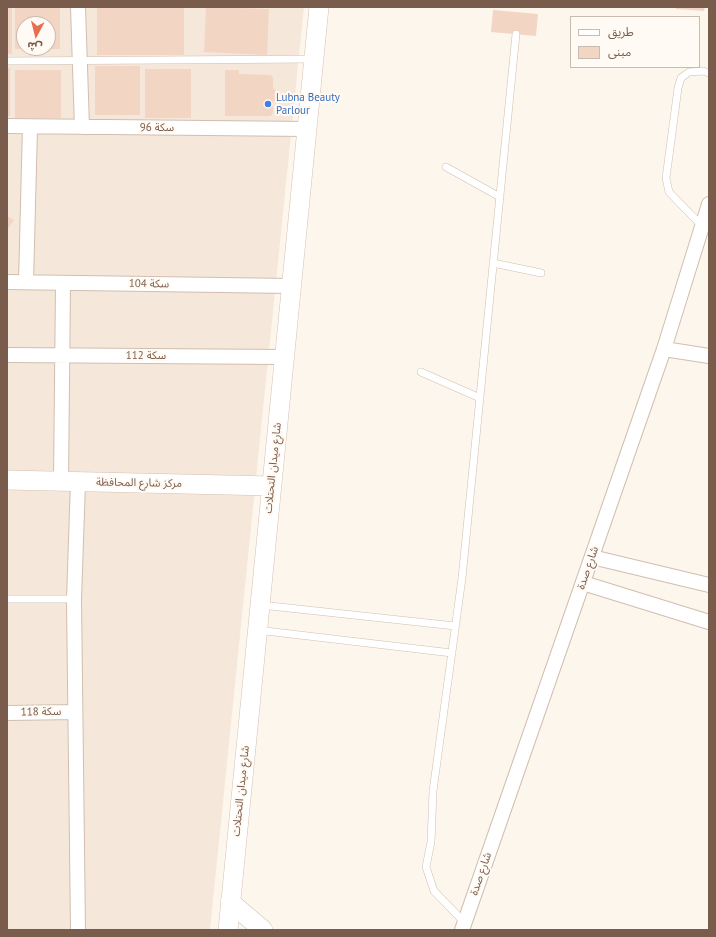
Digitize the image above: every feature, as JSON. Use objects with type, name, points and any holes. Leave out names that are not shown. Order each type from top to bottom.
[{"type":"street","points":[[78,7],[82,127]]},
{"type":"street","name":"شارع ميدان التحتلات","points":[[228,930],[319,7]]},
{"type":"street","name":"سكة 96","points":[[7,126],[307,129]]},
{"type":"street","points":[[26,282],[30,127]]},
{"type":"street","name":"شارع صدة","points":[[463,926],[664,349],[709,204]]},
{"type":"street","name":"سكة 104","points":[[7,282],[292,286]]},
{"type":"street","points":[[63,282],[61,355],[70,481],[74,599],[78,930]]},
{"type":"street","points":[[664,349],[709,356]]},
{"type":"street","name":"سكة 112","points":[[7,355],[284,357]]},
{"type":"street","name":"مركز شارع المحافظة","points":[[7,480],[272,486]]},
{"type":"street","points":[[592,557],[709,585]]},
{"type":"street","points":[[583,583],[709,622]]},
{"type":"street","name":"سكة 118","points":[[7,713],[75,712]]},
{"type":"street","points":[[230,902],[263,930]]},
{"type":"lane","points":[[463,926],[434,891],[426,867],[431,842],[433,791],[462,578],[516,34]]},
{"type":"lane","points":[[7,61],[314,59]]},
{"type":"lane","points":[[702,226],[669,192],[666,178],[678,88],[681,78],[689,72],[703,71],[709,73]]},
{"type":"lane","points":[[446,167],[500,197]]},
{"type":"lane","points":[[493,263],[542,273]]},
{"type":"lane","points":[[421,372],[480,398]]},
{"type":"lane","points":[[7,600],[74,599]]},
{"type":"lane","points":[[259,605],[455,626]]},
{"type":"lane","points":[[257,630],[452,652]]},
{"type":"shaded area","points":[[7,7],[304,7],[210,930],[7,930]]},
{"type":"building","points":[[7,7],[12,7],[12,54],[7,54]]},
{"type":"building","points":[[15,7],[60,7],[60,49],[56,49],[56,16],[16,16],[15,49]]},
{"type":"building","points":[[97,7],[184,7],[184,55],[97,55]]},
{"type":"building","points":[[206,7],[269,9],[267,55],[204,52]]},
{"type":"building","points":[[676,7],[705,7],[704,11],[676,9]]},
{"type":"building","points":[[493,10],[538,14],[536,36],[491,32]]},
{"type":"building","points":[[95,66],[140,66],[140,115],[95,115]]},
{"type":"building","points":[[7,68],[10,68],[10,116],[7,116]]},
{"type":"building","points":[[145,69],[191,69],[191,118],[145,118]]},
{"type":"building","points":[[15,70],[61,70],[61,118],[15,118]]},
{"type":"building","points":[[225,70],[239,70],[239,74],[271,75],[273,78],[273,89],[275,89],[275,101],[273,101],[273,112],[271,116],[225,116]]},
{"type":"building","points":[[7,216],[14,220],[7,230]]},
{"type":"place","name":"Lubna Beauty Parlour","points":[[268,104]]}]
